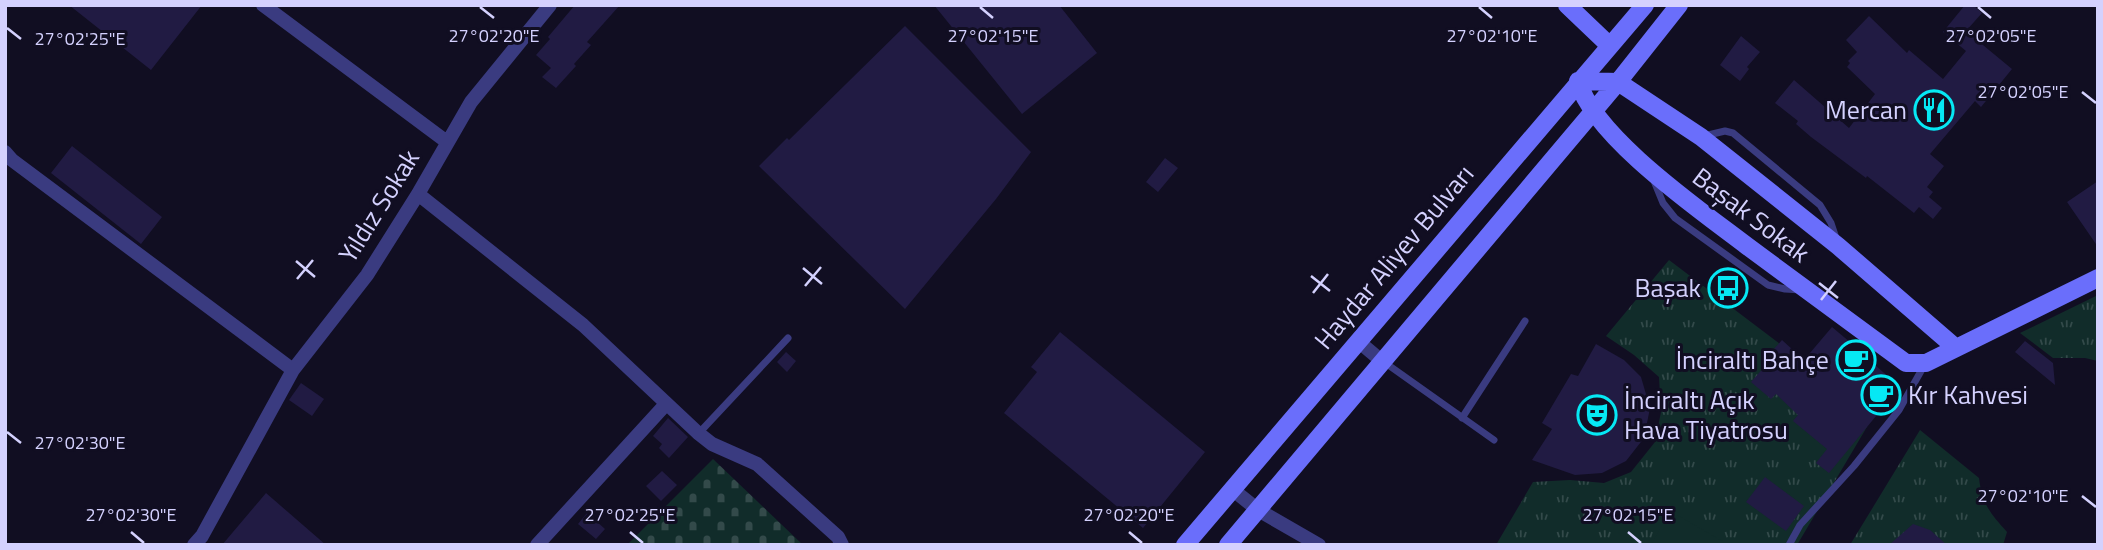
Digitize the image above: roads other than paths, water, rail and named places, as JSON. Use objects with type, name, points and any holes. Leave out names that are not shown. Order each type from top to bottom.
[{"type":"main road","points":[[1567,5],[1610,46]]},
{"type":"main road","name":"Haydar Aliyev Bulvarı","points":[[1185,545],[1645,5]]},
{"type":"main road","points":[[1228,545],[1618,82],[1679,5]]},
{"type":"main road","points":[[1578,81],[1618,82]]},
{"type":"main road","name":"Başak Sokak","points":[[1578,81],[1592,111],[1649,170],[1805,290],[1906,363],[1926,363]]},
{"type":"main road","name":"Başak Sokak","points":[[1618,82],[1701,137],[1838,246],[1956,348]]},
{"type":"main road","points":[[1926,363],[2098,278]]},
{"type":"street","points":[[262,5],[447,142]]},
{"type":"street","name":"Yıldız Sokak","points":[[194,545],[221,503],[293,370],[367,275],[471,102],[550,5]]},
{"type":"street","points":[[5,152],[12,160],[293,370]]},
{"type":"street","points":[[418,194],[583,325],[698,433],[712,444],[757,464],[838,537],[842,545]]},
{"type":"street","points":[[1357,341],[1383,362]]},
{"type":"street","points":[[537,545],[666,404]]},
{"type":"street","points":[[1232,489],[1258,510],[1319,545]]},
{"type":"lane","points":[[1462,418],[1525,321]]},
{"type":"lane","points":[[698,433],[788,338]]},
{"type":"lane","points":[[1383,362],[1494,440]]},
{"type":"lane","points":[[1789,545],[1800,526],[1854,466],[1899,410],[1926,363]]},
{"type":"place","name":"Mercan","points":[[1934,110]]},
{"type":"place","name":"Başak","points":[[1728,288]]},
{"type":"place","name":"İnciraltı Bahçe","points":[[1856,360]]},
{"type":"place","name":"Kır Kahvesi","points":[[1881,395]]},
{"type":"place","name":"İnciraltı Açık Hava Tiyatrosu","points":[[1597,415]]}]
